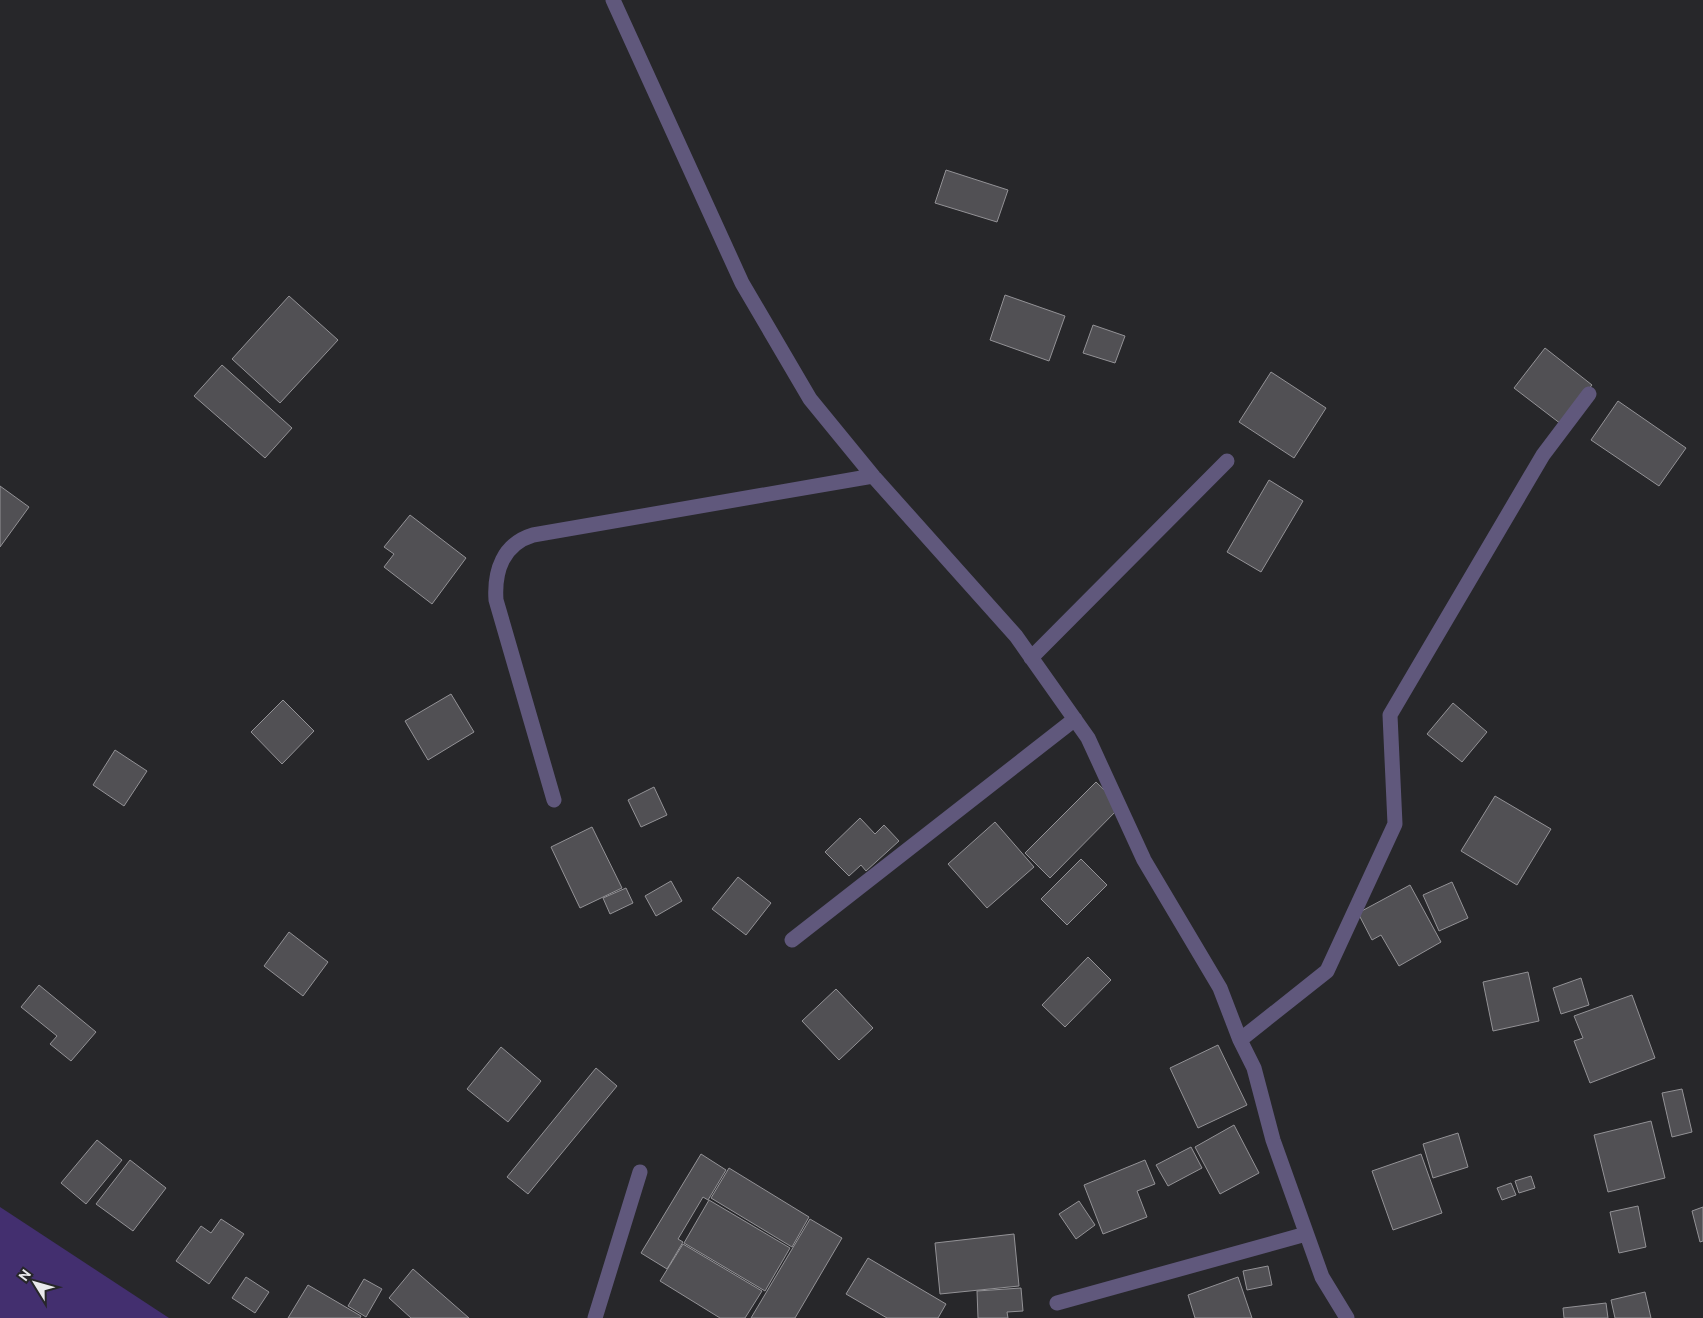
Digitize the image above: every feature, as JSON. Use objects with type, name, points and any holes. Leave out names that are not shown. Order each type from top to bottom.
[{"type":"street","points":[[613,0],[742,283],[810,399],[873,476],[1016,636],[1088,738],[1144,860],[1220,988],[1240,1040],[1254,1068],[1273,1140],[1322,1277],[1347,1318]]},
{"type":"street","points":[[1240,1040],[1328,971],[1395,824],[1390,715],[1543,455],[1589,394]]},
{"type":"street","points":[[1032,658],[1228,461]]},
{"type":"street","points":[[554,800],[496,600],[495,583],[498,571],[509,549],[519,539],[533,535],[873,476]]},
{"type":"street","points":[[792,940],[1075,719]]},
{"type":"street","points":[[595,1318],[640,1172]]},
{"type":"street","points":[[1057,1303],[1306,1234]]},
{"type":"shaded area","points":[[0,1207],[169,1318],[0,1318]]},
{"type":"building","points":[[946,170],[1008,190],[997,222],[935,203]]},
{"type":"building","points":[[1005,295],[1065,316],[1049,361],[990,340]]},
{"type":"building","points":[[289,296],[338,340],[280,403],[232,359]]},
{"type":"building","points":[[1093,325],[1125,336],[1115,363],[1083,353]]},
{"type":"building","points":[[1545,348],[1592,385],[1561,424],[1514,388]]},
{"type":"building","points":[[222,365],[292,428],[265,458],[194,396]]},
{"type":"building","points":[[1271,372],[1326,408],[1294,458],[1239,422]]},
{"type":"building","points":[[1618,401],[1686,448],[1659,486],[1591,440]]},
{"type":"building","points":[[1269,480],[1303,501],[1261,572],[1227,552]]},
{"type":"building","points":[[0,486],[29,507],[0,547]]},
{"type":"building","points":[[410,515],[466,558],[432,604],[384,567],[394,554],[384,547]]},
{"type":"building","points":[[451,694],[474,732],[428,760],[405,721]]},
{"type":"building","points":[[283,700],[314,731],[282,764],[251,732]]},
{"type":"building","points":[[1453,703],[1487,732],[1462,762],[1427,734]]},
{"type":"building","points":[[115,750],[147,771],[124,806],[93,785]]},
{"type":"building","points":[[1096,782],[1121,806],[1050,878],[1025,853]]},
{"type":"building","points":[[654,787],[667,815],[641,827],[628,800]]},
{"type":"building","points":[[1495,796],[1551,829],[1517,885],[1461,851]]},
{"type":"building","points":[[860,818],[875,834],[884,825],[899,841],[866,871],[861,865],[849,876],[825,852]]},
{"type":"building","points":[[995,822],[1034,867],[987,908],[948,864]]},
{"type":"building","points":[[592,827],[622,888],[580,908],[551,847]]},
{"type":"building","points":[[1081,859],[1107,885],[1067,925],[1041,899]]},
{"type":"building","points":[[738,877],[771,903],[746,935],[712,909]]},
{"type":"building","points":[[671,881],[682,901],[656,916],[645,896]]},
{"type":"building","points":[[1452,882],[1468,918],[1439,931],[1423,895]]},
{"type":"building","points":[[1410,885],[1441,942],[1399,966],[1381,935],[1372,940],[1358,913]]},
{"type":"building","points":[[626,888],[633,903],[610,914],[603,898]]},
{"type":"building","points":[[289,932],[328,962],[303,996],[264,966]]},
{"type":"building","points":[[1088,957],[1111,980],[1065,1027],[1042,1005]]},
{"type":"building","points":[[1528,972],[1539,1021],[1493,1031],[1483,982]]},
{"type":"building","points":[[1581,978],[1589,1005],[1561,1014],[1553,988]]},
{"type":"building","points":[[39,985],[96,1032],[71,1061],[50,1044],[57,1036],[21,1007]]},
{"type":"building","points":[[836,989],[873,1028],[839,1060],[802,1021]]},
{"type":"building","points":[[1632,995],[1655,1058],[1590,1083],[1574,1041],[1583,1038],[1574,1016]]},
{"type":"building","points":[[1218,1045],[1247,1105],[1198,1128],[1170,1068]]},
{"type":"building","points":[[501,1047],[541,1081],[508,1122],[467,1089]]},
{"type":"building","points":[[596,1068],[617,1086],[528,1194],[507,1177]]},
{"type":"building","points":[[1682,1089],[1692,1132],[1672,1137],[1662,1093]]},
{"type":"building","points":[[1651,1121],[1665,1178],[1608,1192],[1594,1135]]},
{"type":"building","points":[[1234,1125],[1259,1173],[1220,1194],[1195,1147]]},
{"type":"building","points":[[1458,1133],[1468,1167],[1433,1178],[1423,1144]]},
{"type":"building","points":[[97,1140],[122,1160],[86,1204],[61,1183]]},
{"type":"building","points":[[1191,1147],[1202,1168],[1168,1186],[1156,1165]]},
{"type":"building","points":[[701,1154],[726,1170],[708,1200],[703,1197],[678,1239],[683,1242],[667,1269],[641,1253]]},
{"type":"building","points":[[1421,1154],[1442,1213],[1393,1230],[1372,1171]]},
{"type":"building","points":[[130,1160],[166,1188],[133,1231],[96,1204]]},
{"type":"building","points":[[1145,1160],[1155,1184],[1137,1191],[1147,1217],[1103,1234],[1084,1185]]},
{"type":"building","points":[[729,1168],[809,1217],[792,1247],[711,1198]]},
{"type":"building","points":[[1531,1176],[1535,1188],[1519,1193],[1515,1181]]},
{"type":"building","points":[[1511,1183],[1516,1195],[1502,1200],[1497,1188]]},
{"type":"building","points":[[709,1200],[790,1248],[765,1291],[684,1243]]},
{"type":"building","points":[[1079,1201],[1095,1225],[1076,1239],[1059,1214]]},
{"type":"building","points":[[1638,1206],[1646,1247],[1619,1253],[1610,1212]]},
{"type":"building","points":[[1703,1207],[1703,1241],[1700,1242],[1692,1211]]},
{"type":"building","points":[[221,1219],[244,1234],[209,1284],[176,1261],[201,1226],[211,1233]]},
{"type":"building","points":[[810,1219],[842,1238],[795,1318],[751,1318]]},
{"type":"building","points":[[1014,1234],[1019,1286],[940,1294],[935,1243]]},
{"type":"building","points":[[683,1244],[762,1291],[745,1318],[720,1318],[660,1281]]},
{"type":"building","points":[[868,1258],[946,1304],[938,1318],[887,1318],[846,1294]]},
{"type":"building","points":[[1268,1266],[1272,1285],[1247,1290],[1243,1271]]},
{"type":"building","points":[[413,1269],[469,1318],[411,1318],[389,1298]]},
{"type":"building","points":[[246,1277],[269,1292],[255,1313],[232,1298]]},
{"type":"building","points":[[1238,1277],[1252,1318],[1195,1318],[1188,1295]]},
{"type":"building","points":[[364,1279],[382,1289],[366,1317],[348,1306]]},
{"type":"building","points":[[308,1285],[361,1316],[360,1318],[288,1318]]},
{"type":"building","points":[[1021,1288],[1023,1311],[1007,1312],[1008,1318],[978,1318],[977,1291]]},
{"type":"building","points":[[1645,1292],[1651,1318],[1615,1318],[1611,1300]]},
{"type":"building","points":[[1606,1303],[1608,1318],[1564,1318],[1563,1308]]}]
